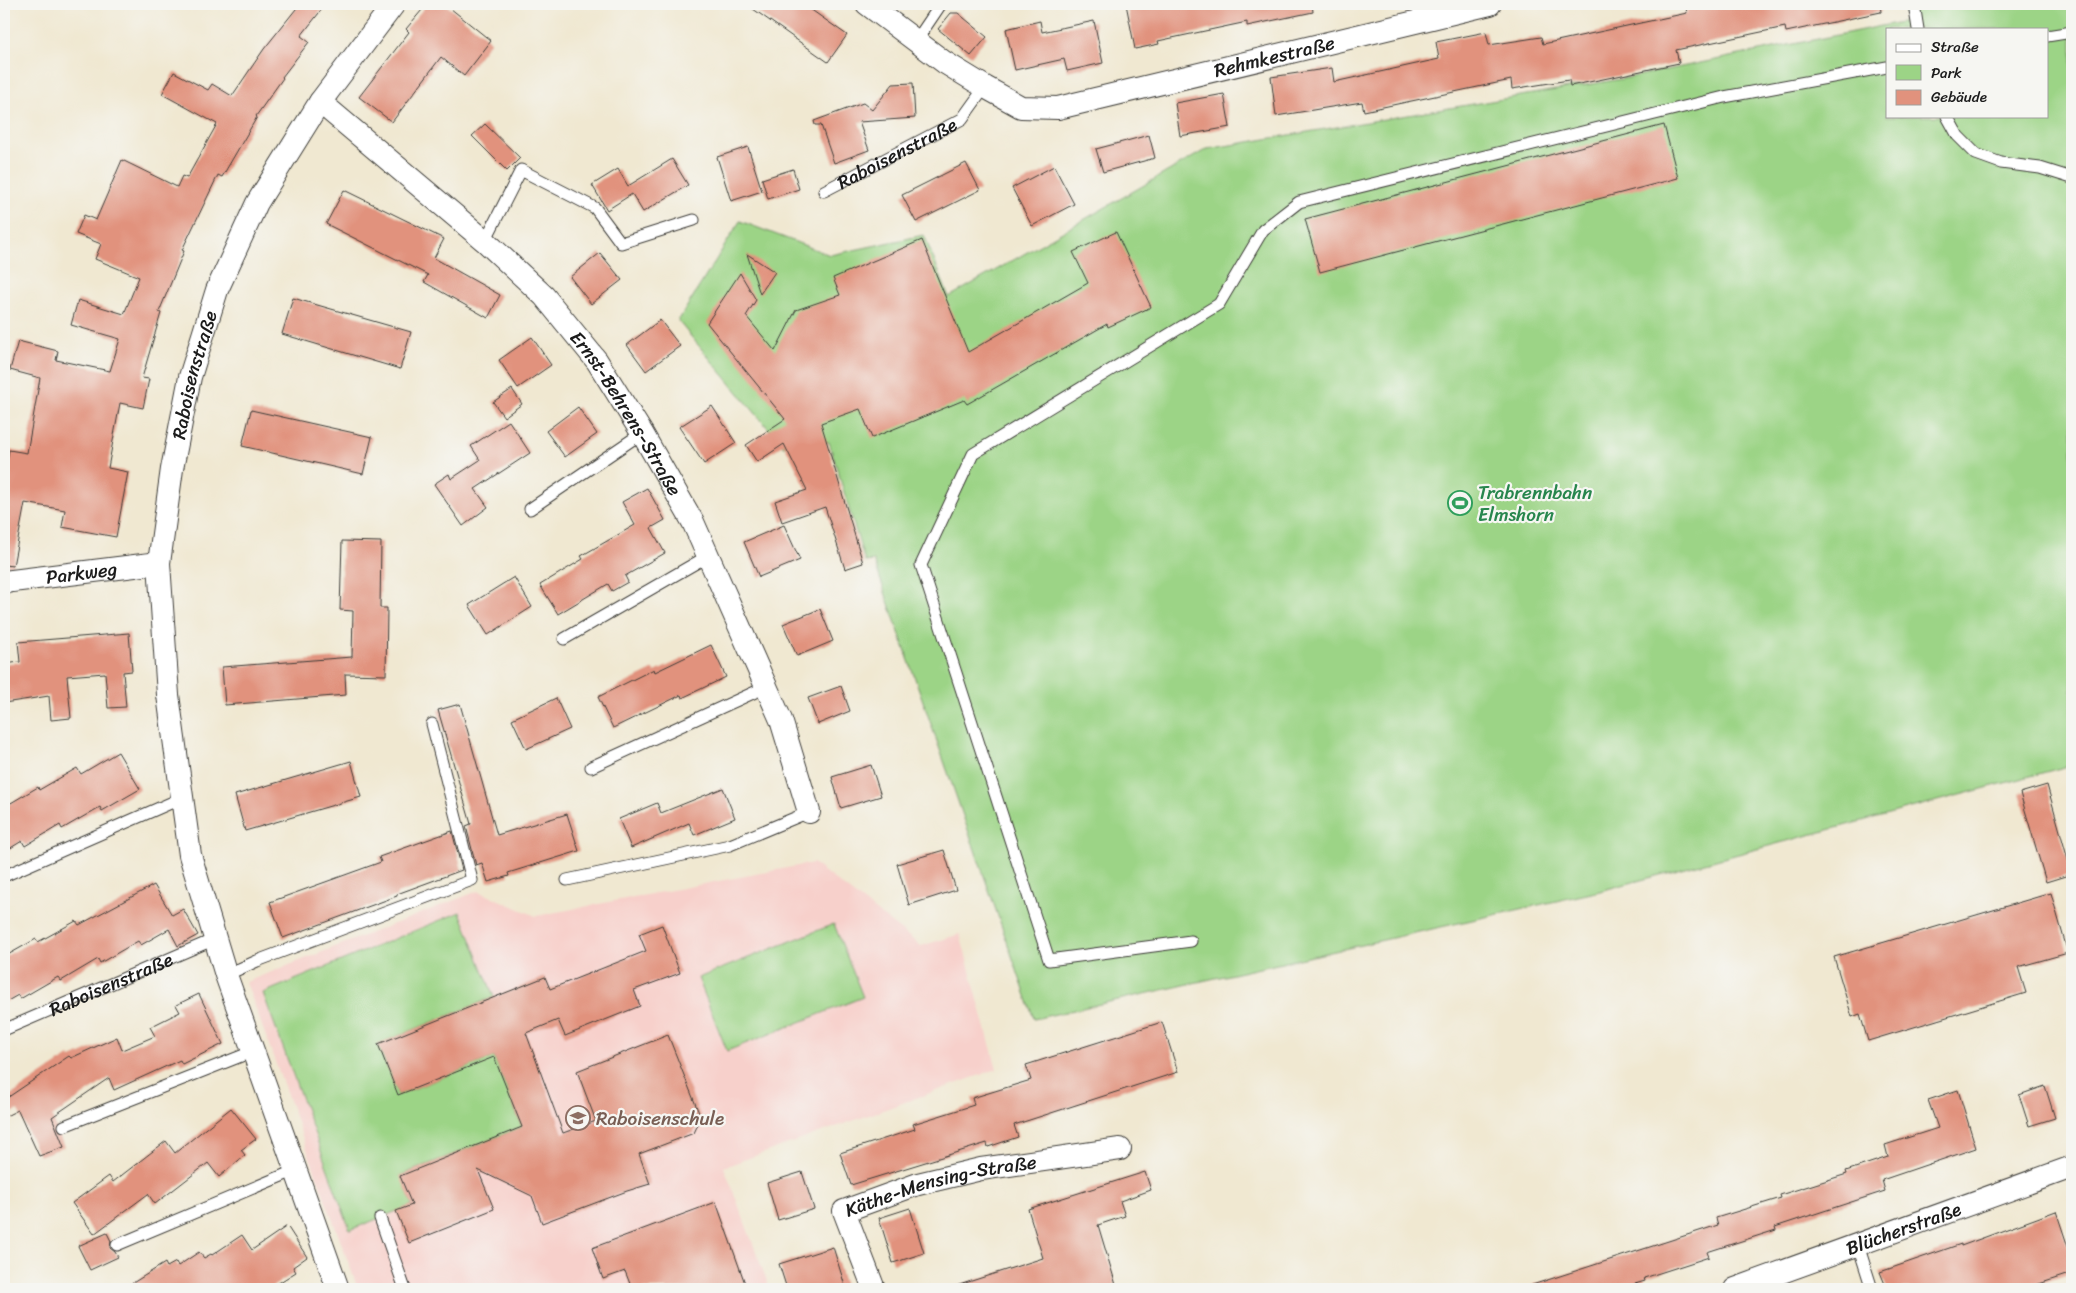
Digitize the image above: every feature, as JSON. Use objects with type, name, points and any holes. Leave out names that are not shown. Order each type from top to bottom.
[{"type":"street","name":"Raboisenstraße","points":[[335,1288],[296,1170],[226,975],[190,855],[168,695],[159,563],[172,469],[190,377],[217,290],[252,210],[320,102],[394,4]]},
{"type":"street","points":[[867,4],[944,62],[985,87]]},
{"type":"street","name":"Rehmkestraße","points":[[985,87],[1021,107],[1058,108],[1490,4]]},
{"type":"street","name":"Ernst-Behrens-Straße","points":[[320,102],[485,241],[544,296],[597,361],[642,433],[693,522],[781,720],[809,812]]},
{"type":"street","name":"Parkweg","points":[[4,582],[159,563]]},
{"type":"street","name":"Käthe-Mensing-Straße","points":[[874,1289],[844,1210],[918,1184],[981,1169],[1120,1149]]},
{"type":"street","name":"Blücherstraße","points":[[1735,1289],[2072,1167]]},
{"type":"lane","points":[[916,40],[940,4]]},
{"type":"lane","points":[[1914,4],[1918,28]]},
{"type":"lane","points":[[2048,36],[2072,32]]},
{"type":"lane","points":[[1191,941],[1049,960],[921,565],[973,454],[1219,304],[1263,230],[1299,202],[1724,97],[1886,67]]},
{"type":"lane","name":"Raboisenstraße","points":[[824,192],[962,119],[985,87]]},
{"type":"lane","points":[[1948,118],[1958,136],[1976,154],[2001,163],[2040,168],[2072,178]]},
{"type":"lane","points":[[485,241],[521,170],[594,208],[620,243],[694,220]]},
{"type":"lane","points":[[530,509],[642,433]]},
{"type":"lane","points":[[564,639],[708,556]]},
{"type":"lane","points":[[591,767],[766,687]]},
{"type":"lane","points":[[226,975],[256,961],[472,880],[432,724]]},
{"type":"lane","points":[[4,876],[182,798]]},
{"type":"lane","points":[[567,880],[730,845],[809,812]]},
{"type":"lane","name":"Raboisenstraße","points":[[6,1029],[215,939]]},
{"type":"lane","points":[[64,1126],[254,1051]]},
{"type":"lane","points":[[118,1245],[296,1170]]},
{"type":"lane","points":[[380,1218],[405,1289]]},
{"type":"lane","points":[[1858,1245],[1872,1289]]},
{"type":"shaded area","name":"Raboisenschule","points":[[813,863],[921,946],[960,934],[997,1069],[724,1167],[770,1289],[358,1289],[246,982],[478,891],[536,916]]},
{"type":"green space","name":"Trabrennbahn Elmshorn","points":[[1903,4],[2072,4],[2072,765],[1596,892],[1034,1019],[874,561],[865,562],[829,442],[783,446],[678,321],[740,221],[830,255],[924,235],[949,297],[1207,149],[1627,78],[1906,21]]},
{"type":"green space","points":[[460,912],[494,997],[378,1044],[398,1095],[494,1057],[522,1127],[401,1175],[412,1205],[350,1230],[263,993]]},
{"type":"green space","points":[[834,924],[863,997],[727,1051],[698,978]]},
{"type":"building","points":[[300,4],[326,4],[301,36],[309,42],[282,77],[256,116],[222,177],[218,175],[182,250],[184,251],[159,312],[161,313],[142,378],[149,379],[143,408],[120,403],[108,468],[128,472],[116,537],[62,527],[65,510],[25,503],[13,566],[4,565],[4,480],[9,450],[27,453],[40,378],[10,370],[18,341],[58,351],[56,360],[110,371],[120,339],[71,325],[78,300],[124,314],[139,277],[95,259],[101,244],[76,234],[84,215],[96,220],[122,160],[177,187],[182,176],[187,178],[217,124],[162,94],[174,72],[208,90],[212,84],[232,96],[264,49]]},
{"type":"building","points":[[427,4],[445,4],[491,41],[464,76],[441,57],[392,122],[359,97],[409,32],[406,29]]},
{"type":"building","points":[[746,4],[803,4],[847,35],[828,62]]},
{"type":"building","points":[[1126,4],[1312,4],[1313,12],[1247,26],[1247,22],[1158,41],[1159,44],[1135,49]]},
{"type":"building","points":[[1685,4],[1880,4],[1881,12],[1786,32],[1785,27],[1676,50],[1679,63],[1570,86],[1569,80],[1512,89],[1511,80],[1364,111],[1362,102],[1276,116],[1271,77],[1332,68],[1334,82],[1439,59],[1436,42],[1486,32],[1489,45],[1541,37],[1543,44],[1687,13]]},
{"type":"building","points":[[951,13],[958,13],[987,37],[971,56],[938,29]]},
{"type":"building","points":[[1040,21],[1042,32],[1094,21],[1103,63],[1067,71],[1064,59],[1015,70],[1006,29]]},
{"type":"building","points":[[913,83],[915,118],[859,122],[869,150],[834,163],[821,125],[815,125],[814,121],[863,103],[872,110],[893,84]]},
{"type":"building","points":[[1224,94],[1230,127],[1180,136],[1175,103]]},
{"type":"building","points":[[485,124],[520,158],[507,171],[472,136]]},
{"type":"building","points":[[1664,125],[1678,178],[1320,272],[1305,219]]},
{"type":"building","points":[[1149,135],[1155,158],[1103,172],[1096,149]]},
{"type":"building","points":[[748,147],[762,191],[731,201],[717,157]]},
{"type":"building","points":[[672,159],[688,185],[643,212],[632,194],[607,210],[592,185],[618,169],[628,186]]},
{"type":"building","points":[[966,163],[980,190],[916,222],[902,195]]},
{"type":"building","points":[[1054,166],[1074,204],[1032,226],[1012,188]]},
{"type":"building","points":[[793,169],[799,189],[768,199],[762,179]]},
{"type":"building","points":[[344,190],[444,239],[434,258],[500,295],[488,318],[424,282],[428,275],[326,224]]},
{"type":"building","points":[[1116,232],[1151,307],[1108,327],[1107,324],[967,404],[964,400],[872,438],[860,409],[821,423],[863,563],[845,569],[825,507],[782,522],[775,501],[807,490],[784,444],[757,462],[746,445],[785,419],[707,323],[740,273],[756,300],[746,316],[775,351],[796,310],[840,295],[833,278],[922,240],[968,352],[1088,283],[1073,252]]},
{"type":"building","points":[[600,253],[622,280],[591,304],[570,277]]},
{"type":"building","points":[[747,254],[775,272],[760,294]]},
{"type":"building","points":[[293,298],[411,332],[400,369],[282,334]]},
{"type":"building","points":[[660,320],[680,346],[646,371],[627,345]]},
{"type":"building","points":[[532,337],[551,365],[518,388],[499,360]]},
{"type":"building","points":[[512,389],[522,404],[504,417],[493,402]]},
{"type":"building","points":[[712,406],[736,443],[704,464],[679,427]]},
{"type":"building","points":[[578,407],[597,434],[565,457],[546,431]]},
{"type":"building","points":[[251,410],[372,437],[363,474],[242,446]]},
{"type":"building","points":[[509,421],[530,453],[475,489],[488,507],[463,526],[434,484],[449,474],[451,479],[480,460],[471,446]]},
{"type":"building","points":[[647,488],[665,520],[651,528],[665,553],[625,576],[628,582],[612,591],[608,584],[558,614],[540,585],[583,559],[581,556],[635,525],[622,502]]},
{"type":"building","points":[[784,525],[800,560],[759,577],[744,542]]},
{"type":"building","points":[[342,541],[381,542],[380,608],[387,608],[386,675],[345,674],[346,695],[225,705],[222,667],[352,657],[353,611],[340,610]]},
{"type":"building","points":[[514,577],[532,607],[488,635],[469,605]]},
{"type":"building","points":[[820,609],[833,641],[797,656],[783,624]]},
{"type":"building","points":[[129,633],[132,671],[123,672],[126,707],[108,708],[105,673],[67,676],[71,718],[51,720],[49,696],[4,703],[4,664],[20,662],[18,642]]},
{"type":"building","points":[[711,645],[726,677],[682,698],[681,695],[613,728],[598,697],[654,669],[655,672]]},
{"type":"building","points":[[841,686],[850,711],[818,724],[808,698]]},
{"type":"building","points":[[556,698],[570,729],[526,749],[512,719]]},
{"type":"building","points":[[460,704],[497,835],[567,814],[579,851],[508,873],[509,876],[488,882],[482,863],[476,865],[466,826],[471,824],[438,710]]},
{"type":"building","points":[[118,752],[140,789],[102,811],[100,807],[62,829],[60,825],[25,846],[22,841],[4,852],[4,807],[38,787],[39,790],[77,768],[81,774]]},
{"type":"building","points":[[351,761],[361,797],[245,831],[235,795]]},
{"type":"building","points":[[871,765],[881,796],[841,808],[832,777]]},
{"type":"building","points":[[2047,785],[2072,874],[2046,882],[2020,793]]},
{"type":"building","points":[[723,788],[735,818],[694,835],[689,823],[631,848],[619,819],[657,803],[661,813]]},
{"type":"building","points":[[452,831],[462,870],[283,938],[270,902],[381,862],[379,857]]},
{"type":"building","points":[[944,850],[956,890],[909,905],[897,864]]},
{"type":"building","points":[[154,885],[172,915],[183,909],[198,935],[178,946],[169,929],[141,945],[138,941],[100,963],[98,959],[61,981],[58,977],[20,999],[18,995],[4,1003],[4,957],[36,939],[38,942],[76,921],[79,925]]},
{"type":"building","points":[[2051,893],[2068,953],[2018,967],[2026,993],[1868,1041],[1860,1014],[1852,1017],[1834,957]]},
{"type":"building","points":[[662,925],[680,973],[634,990],[640,1006],[565,1036],[558,1020],[526,1033],[563,1133],[596,1121],[577,1071],[668,1035],[701,1118],[694,1133],[639,1154],[650,1184],[542,1223],[532,1196],[478,1170],[494,1209],[409,1243],[396,1211],[412,1205],[400,1176],[522,1127],[494,1057],[398,1095],[378,1044],[545,977],[550,989],[646,951],[639,934]]},
{"type":"building","points":[[199,994],[223,1044],[182,1064],[180,1060],[114,1090],[109,1078],[52,1117],[64,1147],[39,1156],[18,1110],[4,1117],[4,1100],[69,1056],[71,1058],[117,1037],[122,1050],[155,1036],[150,1027],[180,1012],[176,1005]]},
{"type":"building","points":[[1162,1022],[1178,1072],[1014,1125],[1018,1137],[988,1147],[987,1143],[851,1185],[840,1153],[915,1129],[913,1124],[974,1105],[972,1098],[1031,1080],[1026,1065]]},
{"type":"building","points":[[2045,1086],[2055,1118],[2029,1126],[2019,1095]]},
{"type":"building","points":[[1958,1090],[1976,1148],[1882,1180],[1885,1191],[1775,1227],[1776,1230],[1707,1252],[1709,1257],[1644,1278],[1645,1281],[1618,1289],[1533,1289],[1532,1285],[1718,1225],[1716,1218],[1781,1198],[1780,1195],[1847,1174],[1846,1171],[1888,1157],[1885,1145],[1938,1128],[1928,1100]]},
{"type":"building","points":[[231,1108],[256,1139],[241,1150],[245,1155],[219,1177],[208,1163],[155,1204],[148,1194],[94,1234],[72,1203],[109,1176],[113,1182],[166,1141],[175,1153]]},
{"type":"building","points":[[802,1172],[814,1209],[778,1220],[767,1183]]},
{"type":"building","points":[[1145,1172],[1151,1190],[1120,1201],[1125,1216],[1098,1225],[1116,1285],[1102,1289],[957,1289],[956,1286],[1043,1258],[1028,1209]]},
{"type":"building","points":[[716,1202],[747,1289],[632,1289],[625,1271],[603,1279],[592,1248]]},
{"type":"building","points":[[910,1208],[924,1253],[893,1263],[879,1218]]},
{"type":"building","points":[[2056,1211],[2072,1259],[2072,1273],[2024,1289],[1887,1289],[1880,1272],[1961,1244],[1961,1246]]},
{"type":"building","points":[[287,1226],[307,1257],[293,1267],[296,1272],[269,1289],[123,1289],[165,1263],[167,1267],[176,1262],[178,1266],[199,1252],[204,1258],[212,1255],[242,1235],[252,1250]]},
{"type":"building","points":[[107,1233],[111,1241],[110,1248],[118,1257],[90,1270],[78,1246]]},
{"type":"building","points":[[833,1247],[846,1289],[787,1289],[779,1264]]},
{"type":"place","name":"Trabrennbahn Elmshorn","points":[[1460,503]]},
{"type":"place","name":"Raboisenschule","points":[[578,1118]]}]
